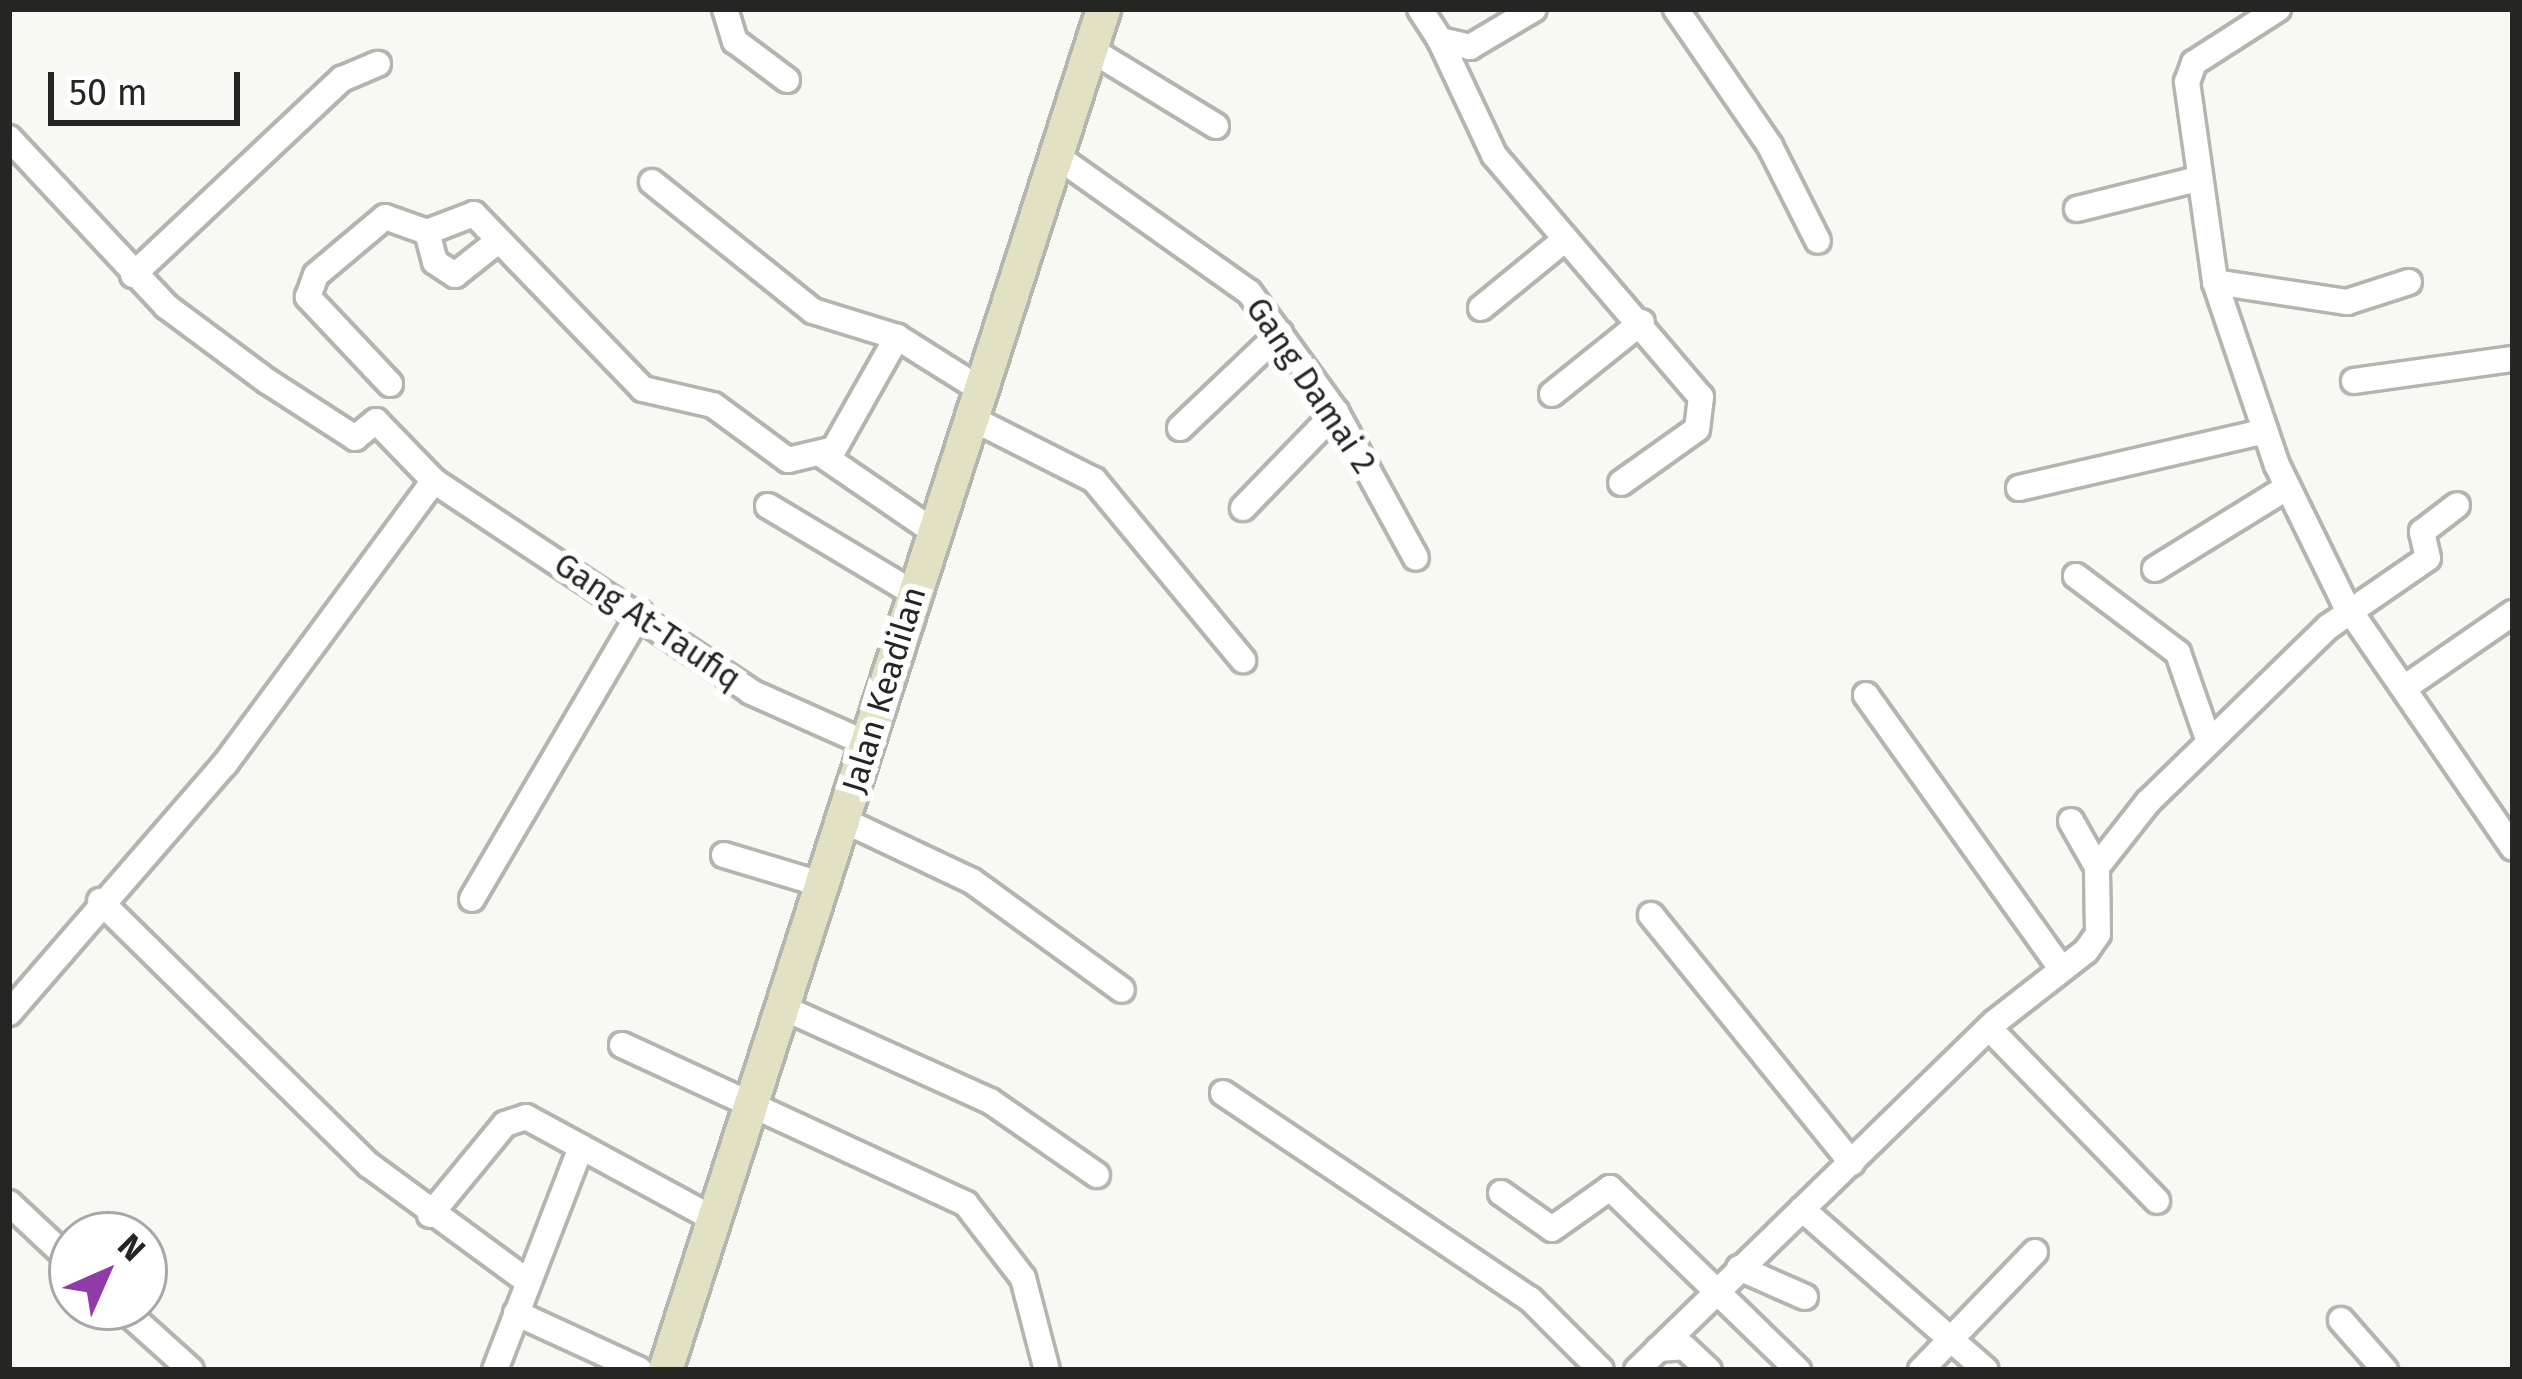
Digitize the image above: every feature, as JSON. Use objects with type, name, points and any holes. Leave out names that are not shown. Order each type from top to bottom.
[{"type":"main road","name":"Jalan Keadilan","points":[[665,1370],[824,885],[856,825],[870,745],[975,404],[1070,162],[1102,9]]},
{"type":"street","points":[[725,9],[735,41],[787,80]]},
{"type":"street","points":[[1420,9],[1440,40],[1494,155],[1562,242],[1694,378],[1704,416],[1621,483]]},
{"type":"street","points":[[1440,40],[1485,44],[1534,9]]},
{"type":"street","points":[[1676,9],[1770,146],[1818,242]]},
{"type":"street","points":[[2278,9],[2190,71],[2193,180],[2215,282],[2288,487],[2351,609],[2513,848]]},
{"type":"street","points":[[1093,51],[1216,126]]},
{"type":"street","points":[[9,138],[133,275],[262,166],[342,79],[377,64]]},
{"type":"street","name":"Gang Damai 2","points":[[1070,162],[1222,265],[1280,333],[1336,412],[1416,558]]},
{"type":"street","points":[[2077,208],[2193,180]]},
{"type":"street","points":[[652,182],[813,311],[897,337],[975,404],[1094,480],[1243,660]]},
{"type":"street","points":[[390,383],[308,289],[369,221],[427,232],[469,212],[644,389],[713,405],[777,458],[830,453],[935,525]]},
{"type":"street","points":[[427,232],[435,262],[455,275],[498,241]]},
{"type":"street","points":[[1481,308],[1562,242]]},
{"type":"street","name":"Gang At-Taufiq","points":[[133,275],[355,438],[376,421],[434,481],[782,710],[870,745]]},
{"type":"street","points":[[2215,282],[2347,302],[2409,282]]},
{"type":"street","points":[[1552,394],[1642,322]]},
{"type":"street","points":[[1180,428],[1280,333]]},
{"type":"street","points":[[830,453],[897,337]]},
{"type":"street","points":[[2354,381],[2513,358]]},
{"type":"street","points":[[1243,508],[1336,412]]},
{"type":"street","points":[[2019,488],[2266,431]]},
{"type":"street","points":[[9,1013],[100,902],[225,764],[434,481]]},
{"type":"street","points":[[2155,569],[2288,487]]},
{"type":"street","points":[[2097,867],[2208,739],[2351,609],[2428,558],[2422,532],[2457,505]]},
{"type":"street","points":[[768,506],[915,594]]},
{"type":"street","points":[[2076,576],[2178,653],[2208,739]]},
{"type":"street","points":[[472,899],[640,613]]},
{"type":"street","points":[[2407,686],[2513,613]]},
{"type":"street","points":[[1866,695],[2061,968]]},
{"type":"street","points":[[1637,1370],[1989,1028],[2098,934],[2097,867],[2071,821]]},
{"type":"street","points":[[856,825],[972,881],[1122,990]]},
{"type":"street","points":[[724,855],[824,885]]},
{"type":"street","points":[[100,902],[430,1216],[528,1282]]},
{"type":"street","points":[[1651,915],[1852,1163]]},
{"type":"street","points":[[784,1008],[990,1101],[1096,1175]]},
{"type":"street","points":[[1989,1028],[2157,1201]]},
{"type":"street","points":[[622,1045],[755,1102],[966,1204],[1023,1278],[1047,1370]]},
{"type":"street","points":[[1223,1093],[1530,1299],[1601,1370]]},
{"type":"street","points":[[430,1216],[514,1119],[581,1147],[716,1220]]},
{"type":"street","points":[[495,1370],[581,1147]]},
{"type":"street","points":[[1501,1193],[1552,1228],[1610,1189],[1798,1370]]},
{"type":"street","points":[[9,1203],[48,1240]]},
{"type":"street","points":[[1802,1209],[1986,1370]]},
{"type":"street","points":[[1921,1370],[2035,1252]]},
{"type":"street","points":[[1739,1268],[1805,1297]]},
{"type":"street","points":[[516,1313],[640,1370]]},
{"type":"street","points":[[2341,1321],[2385,1370]]},
{"type":"street","points":[[148,1331],[191,1370]]},
{"type":"street","points":[[1658,1349],[1684,1347],[1709,1370]]}]
